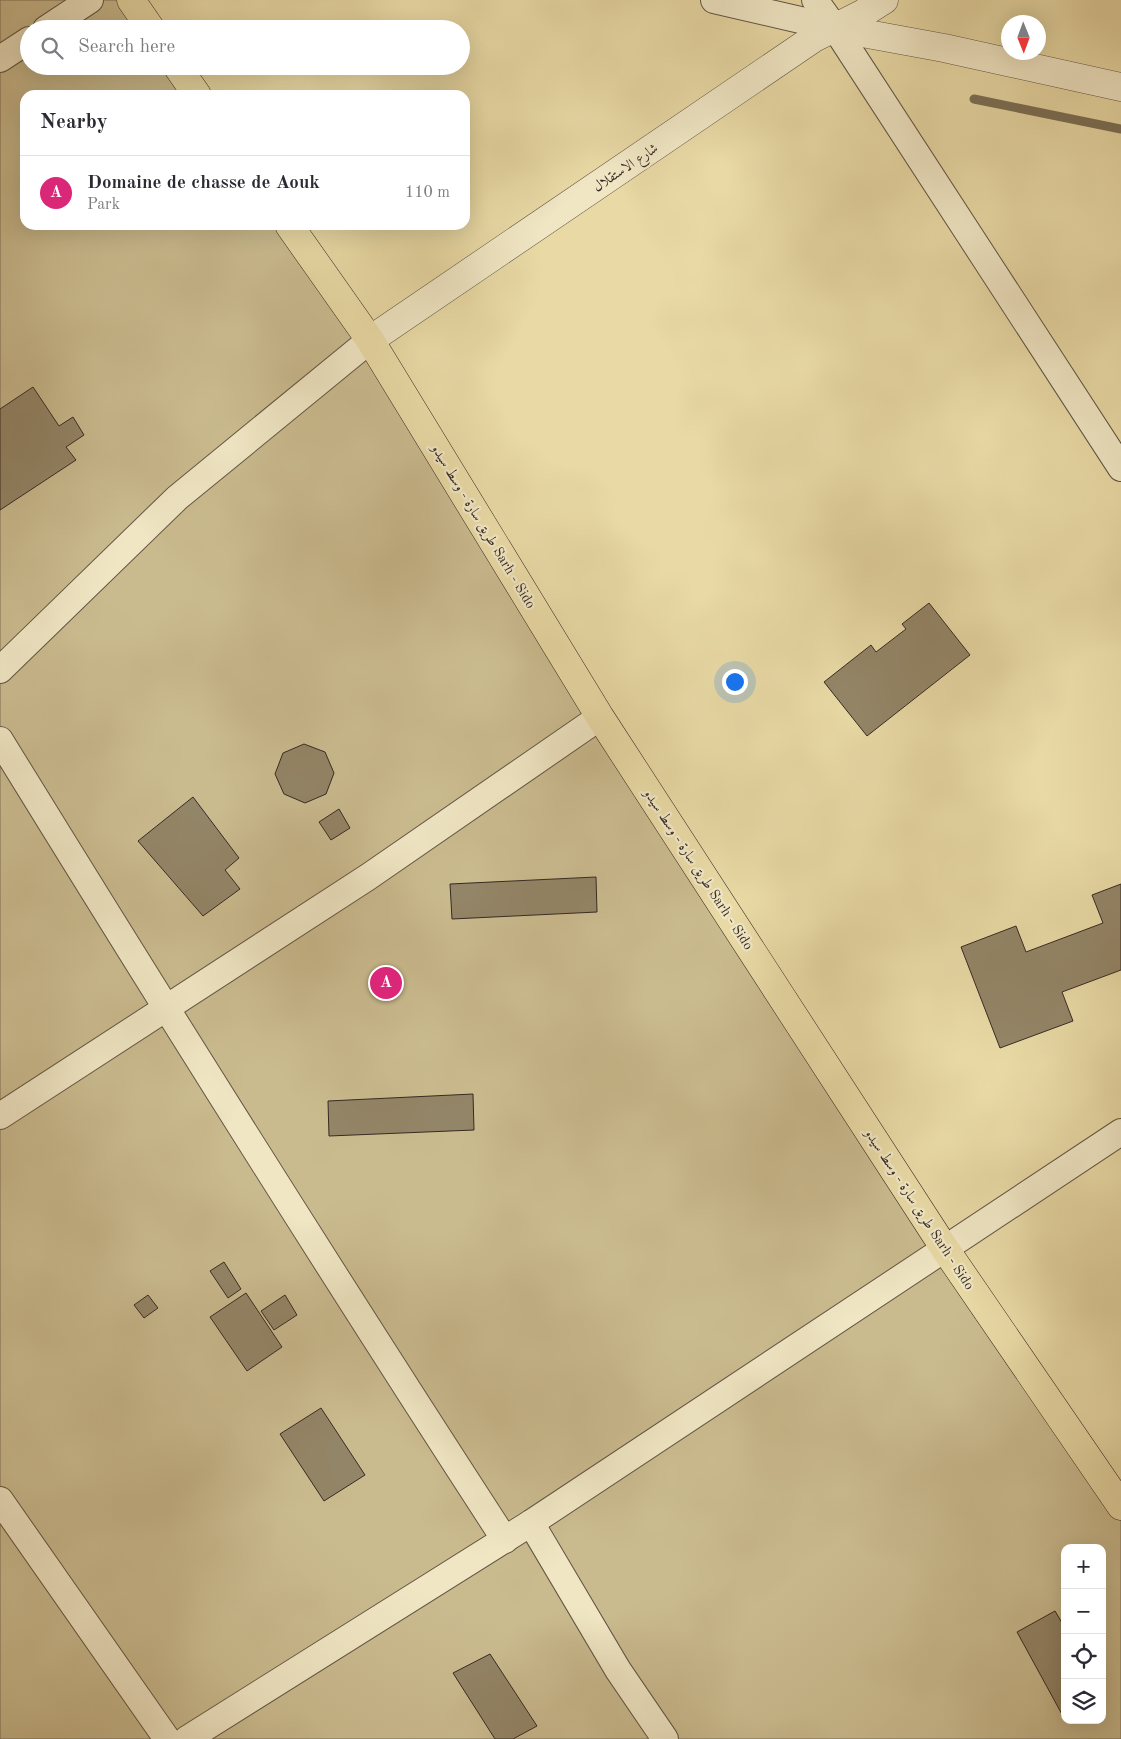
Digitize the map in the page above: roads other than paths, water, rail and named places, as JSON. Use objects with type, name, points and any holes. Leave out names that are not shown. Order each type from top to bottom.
[{"type":"main road","points":[[131,0],[145,20]]},
{"type":"main road","points":[[184,75],[194,90]]},
{"type":"main road","name":"طريق سارة - وسط سيدو Sarh - Sido","points":[[293,230],[370,340],[600,718],[945,1249],[1121,1506]]},
{"type":"street","points":[[60,20],[90,0]]},
{"type":"street","points":[[714,0],[835,28],[944,48],[1121,88]]},
{"type":"street","points":[[815,0],[1121,468]]},
{"type":"street","name":"شارع الاستقلال","points":[[370,340],[814,38],[862,14],[884,0]]},
{"type":"street","points":[[0,59],[20,46]]},
{"type":"street","points":[[0,670],[178,498],[370,340]]},
{"type":"street","points":[[0,1116],[368,877],[600,718]]},
{"type":"street","points":[[0,740],[166,1009],[367,1328],[505,1540]]},
{"type":"street","points":[[187,1739],[505,1540],[1121,1132]]},
{"type":"street","points":[[0,1500],[167,1739]]},
{"type":"street","points":[[531,1523],[618,1670],[665,1739]]},
{"type":"waterway","points":[[974,99],[1121,129]]},
{"type":"place","name":"Domaine de chasse de Aouk","points":[[386,983]]}]
